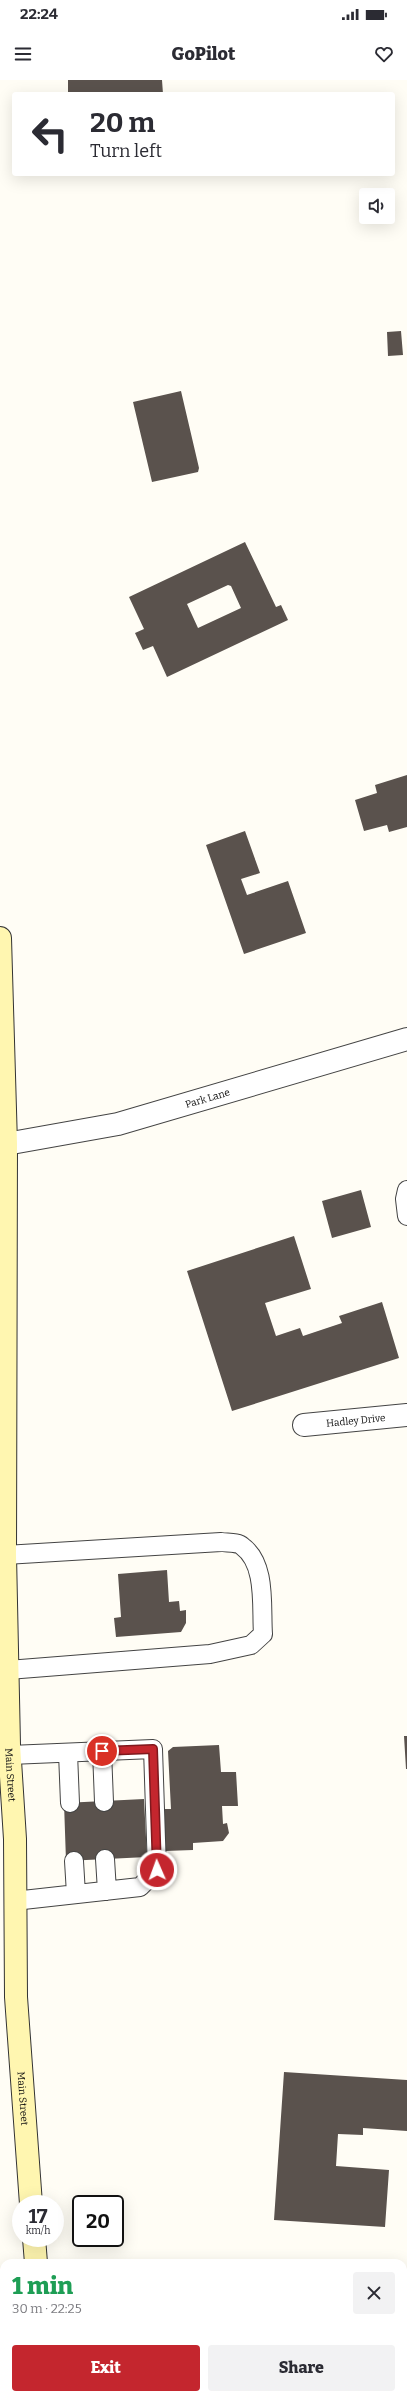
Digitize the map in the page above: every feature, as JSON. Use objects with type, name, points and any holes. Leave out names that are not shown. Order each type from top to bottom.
[{"type":"main road","name":"Main Street","points":[[0,938],[6,1144],[5,1555],[10,1755],[15,1839],[14,1901],[16,2005],[30,2195]]},
{"type":"main road","points":[[35,2247],[36,2259]]},
{"type":"street","name":"Park Lane","points":[[6,1144],[118,1124],[407,1040]]},
{"type":"street","name":"Hadley Drive","points":[[304,1424],[407,1415]]},
{"type":"lane","points":[[407,1190],[405,1199],[407,1216]]},
{"type":"lane","points":[[5,1555],[221,1542],[242,1545],[255,1561],[260,1576],[263,1634],[251,1645],[210,1654],[8,1670]]},
{"type":"lane","points":[[10,1755],[153,1749],[157,1870],[140,1887],[14,1901]]},
{"type":"lane","points":[[102,1751],[104,1802]]},
{"type":"lane","points":[[68,1753],[70,1803]]},
{"type":"lane","points":[[105,1859],[107,1891]]},
{"type":"lane","points":[[74,1861],[76,1894]]},
{"type":"building","points":[[68,80],[162,80],[163,92],[68,92]]},
{"type":"building","points":[[401,331],[403,355],[388,356],[387,332]]},
{"type":"building","points":[[181,391],[199,468],[198,472],[152,482],[133,402]]},
{"type":"building","points":[[245,542],[276,607],[281,605],[288,620],[167,677],[153,646],[143,650],[135,633],[144,629],[129,597]],"holes":[[[228,585],[231,586],[241,608],[198,628],[187,604]]]},
{"type":"building","points":[[407,775],[407,827],[389,832],[387,825],[364,831],[355,800],[377,793],[375,785]]},
{"type":"building","points":[[245,831],[260,873],[241,879],[247,895],[288,881],[306,933],[244,954],[206,845]]},
{"type":"building","points":[[361,1190],[371,1227],[332,1238],[322,1201]]},
{"type":"building","points":[[294,1236],[311,1289],[265,1303],[276,1336],[300,1328],[303,1336],[342,1323],[339,1316],[382,1302],[399,1358],[232,1411],[187,1271]]},
{"type":"building","points":[[167,1570],[169,1602],[179,1601],[180,1611],[186,1610],[186,1623],[181,1632],[116,1637],[114,1618],[121,1617],[118,1574]]},
{"type":"building","points":[[404,1736],[407,1736],[407,1769],[406,1769]]},
{"type":"building","points":[[219,1745],[221,1772],[236,1772],[238,1806],[222,1806],[223,1824],[227,1823],[229,1833],[223,1841],[193,1843],[193,1850],[165,1851],[162,1809],[171,1809],[168,1751],[173,1747]]},
{"type":"building","points":[[144,1799],[147,1857],[66,1861],[64,1803]]},
{"type":"building","points":[[284,2072],[407,2080],[407,2131],[363,2128],[363,2135],[338,2134],[336,2166],[389,2170],[385,2227],[274,2220]]},
{"type":"route","points":[[102,1751],[153,1749],[157,1870]]}]
